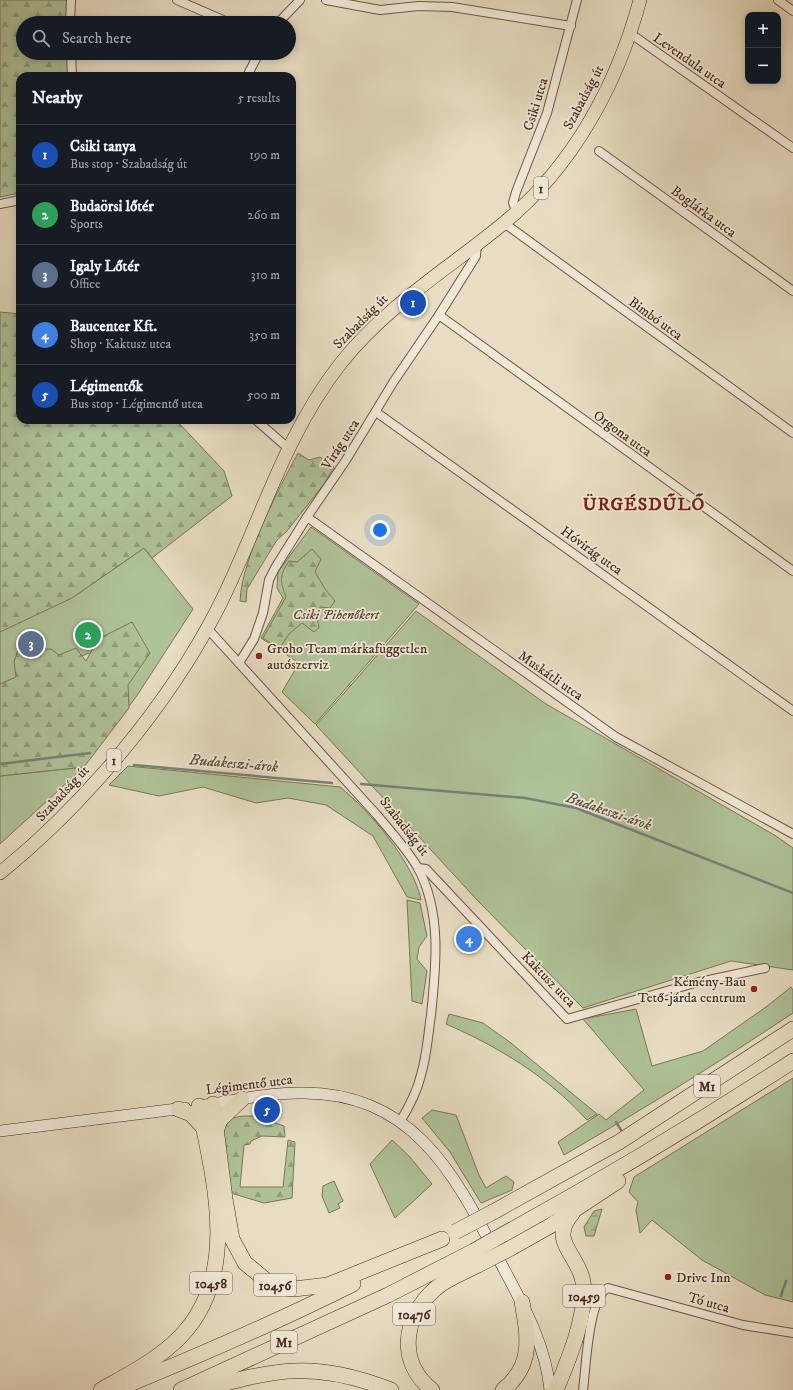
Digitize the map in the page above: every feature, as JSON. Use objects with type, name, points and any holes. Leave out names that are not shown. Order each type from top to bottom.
[{"type":"highway","name":"M1","points":[[115,1390],[292,1315],[493,1212],[614,1145],[793,1029]]},
{"type":"highway","name":"M1","points":[[180,1390],[388,1295],[632,1167],[793,1061]]},
{"type":"highway","points":[[178,1109],[191,1114],[210,1127],[220,1120],[242,1099]]},
{"type":"highway","name":"10456","points":[[206,1105],[232,1239],[245,1263],[259,1276],[274,1285],[303,1289],[328,1285],[449,1235]]},
{"type":"highway","name":"10458","points":[[101,1390],[148,1363],[171,1345],[195,1319],[209,1291],[217,1262],[218,1222],[210,1127]]},
{"type":"highway","name":"10476","points":[[432,1390],[419,1376],[411,1360],[408,1337],[413,1317],[422,1302],[436,1288],[511,1248],[578,1207],[632,1167]]},
{"type":"highway","name":"10459","points":[[551,1390],[572,1352],[584,1298],[581,1271],[566,1245],[562,1234],[567,1220],[578,1207]]},
{"type":"highway","points":[[503,1390],[521,1370],[526,1355],[527,1330],[522,1302]]},
{"type":"highway","points":[[200,1390],[250,1376],[303,1369],[349,1376],[391,1390]]},
{"type":"main road","name":"Szabadság út","points":[[0,873],[55,824],[114,760],[162,698],[207,628],[228,588],[289,449],[319,395],[362,338],[392,310],[517,212],[550,178],[583,132],[607,88],[631,34],[640,0]]},
{"type":"main road","name":"Légimentő utca","points":[[0,1131],[178,1109],[242,1099],[299,1093],[341,1097],[367,1105],[400,1122],[429,1147],[446,1167],[465,1195],[522,1302],[539,1339],[551,1390]]},
{"type":"street","points":[[70,16],[71,0]]},
{"type":"street","points":[[177,0],[214,16]]},
{"type":"street","points":[[285,16],[300,0]]},
{"type":"street","points":[[326,0],[380,10],[418,3],[571,26]]},
{"type":"street","name":"Csiki utca","points":[[517,212],[513,203],[516,192],[547,113],[577,0]]},
{"type":"street","points":[[778,0],[793,11]]},
{"type":"street","name":"Levendula utca","points":[[631,34],[793,148]]},
{"type":"street","points":[[71,60],[72,72]]},
{"type":"street","points":[[249,72],[255,60]]},
{"type":"street","name":"Boglárka utca","points":[[599,151],[793,292]]},
{"type":"street","points":[[0,204],[16,201]]},
{"type":"street","name":"Bimbó utca","points":[[504,223],[793,433]]},
{"type":"street","name":"Virág utca","points":[[239,663],[254,639],[264,613],[269,580],[307,517],[346,460],[394,382],[476,256],[477,244]]},
{"type":"street","name":"Orgona utca","points":[[439,315],[793,571]]},
{"type":"street","name":"Hóvirág utca","points":[[376,412],[793,711]]},
{"type":"street","points":[[261,424],[289,449]]},
{"type":"street","name":"Muskátli utca","points":[[307,517],[616,737],[793,834]]},
{"type":"street","name":"Szabadság út","points":[[207,628],[377,815],[403,846],[418,868],[430,905],[436,946],[436,966],[426,1059],[416,1092],[400,1122]]},
{"type":"street","name":"Kaktusz utca","points":[[418,868],[426,868],[567,1019],[695,983],[765,968]]},
{"type":"street","name":"Tó utca","points":[[583,1390],[594,1310],[600,1296],[608,1288],[737,1323],[793,1333]]},
{"type":"green space","points":[[0,0],[69,0],[68,16],[16,16],[16,60],[69,60],[69,72],[16,72],[16,194],[0,197]]},
{"type":"green space","points":[[0,312],[16,314],[16,424],[180,424],[224,471],[232,496],[152,558],[144,548],[72,598],[0,632]]},
{"type":"green space","points":[[298,453],[309,460],[320,457],[334,467],[324,484],[287,531],[277,540],[247,589],[246,602],[240,601],[242,584],[254,546],[271,506]]},
{"type":"green space","name":"Csiki Pihenőkert","points":[[311,527],[419,604],[315,724],[282,692],[299,663],[261,638],[283,598],[277,588],[278,572]]},
{"type":"green space","points":[[144,548],[193,609],[138,694],[119,720],[89,653],[0,691],[0,617],[79,593]]},
{"type":"green space","points":[[312,549],[321,559],[315,572],[325,589],[335,601],[330,608],[320,607],[317,617],[319,628],[314,632],[302,623],[289,634],[279,649],[263,638],[286,597],[282,583],[283,571],[289,561],[297,562]]},
{"type":"green space","points":[[416,611],[546,704],[776,836],[793,848],[793,970],[731,961],[583,1008],[478,901],[316,725]]},
{"type":"green space","points":[[132,622],[150,653],[128,685],[129,708],[84,767],[0,776],[0,684],[16,677],[14,662],[18,650],[51,649],[59,655],[76,648],[86,661],[98,639]]},
{"type":"green space","points":[[128,766],[340,787],[364,809],[389,838],[400,854],[417,885],[421,900],[407,897],[373,836],[326,805],[288,798],[256,803],[203,787],[159,796],[109,785]]},
{"type":"green space","points":[[84,767],[0,844],[0,776]]},
{"type":"green space","points":[[407,900],[420,903],[427,936],[419,947],[417,959],[427,971],[422,1004],[412,1001]]},
{"type":"green space","points":[[791,987],[793,990],[793,1013],[680,1086],[564,1155],[558,1142],[599,1114],[606,1120],[644,1090],[583,1019],[636,1009],[652,1066],[703,1051],[766,1007]]},
{"type":"green space","points":[[449,1014],[483,1023],[511,1043],[597,1114],[587,1120],[556,1090],[522,1064],[466,1033],[446,1024]]},
{"type":"green space","points":[[793,1078],[793,1302],[765,1295],[702,1260],[652,1220],[640,1233],[636,1210],[638,1202],[629,1192],[634,1177]]},
{"type":"green space","points":[[432,1110],[456,1115],[479,1175],[486,1188],[506,1176],[514,1182],[512,1190],[481,1203],[450,1152],[422,1118]]},
{"type":"green space","points":[[244,1116],[255,1116],[284,1126],[285,1137],[262,1136],[251,1141],[250,1144],[244,1145],[240,1187],[283,1187],[288,1140],[295,1142],[292,1198],[264,1203],[234,1194],[228,1186],[223,1131],[226,1124],[231,1119]]},
{"type":"green space","points":[[392,1140],[409,1156],[432,1184],[395,1218],[370,1164]]},
{"type":"green space","points":[[334,1181],[343,1201],[338,1204],[340,1208],[329,1213],[322,1196],[323,1186]]},
{"type":"green space","points":[[602,1209],[594,1236],[586,1236],[584,1227],[594,1211]]},
{"type":"waterway","name":"Budakeszi-árok","points":[[0,764],[90,753]]},
{"type":"waterway","name":"Budakeszi-árok","points":[[134,765],[332,783]]},
{"type":"waterway","name":"Budakeszi-árok","points":[[361,784],[525,798],[576,808],[793,893]]},
{"type":"waterway","points":[[616,1122],[621,1130]]},
{"type":"waterway","points":[[784,1287],[786,1281]]},
{"type":"waterway","points":[[781,1296],[783,1289]]},
{"type":"place","name":"Csiki tanya","points":[[413,303]]},
{"type":"place","name":"Budaörsi lőtér","points":[[88,635]]},
{"type":"place","name":"Igaly Lőtér","points":[[31,644]]},
{"type":"place","name":"Groho Team márkafüggetlen autószerviz","points":[[259,656]]},
{"type":"place","name":"Baucenter Kft.","points":[[469,939]]},
{"type":"place","name":"Kémény-Bau Tető-járda centrum","points":[[754,989]]},
{"type":"place","name":"Légimentők","points":[[267,1110]]},
{"type":"place","name":"Drive Inn","points":[[668,1277]]},
{"type":"district","name":"ÜRGÉSDŰLŐ","points":[[644,504]]}]
